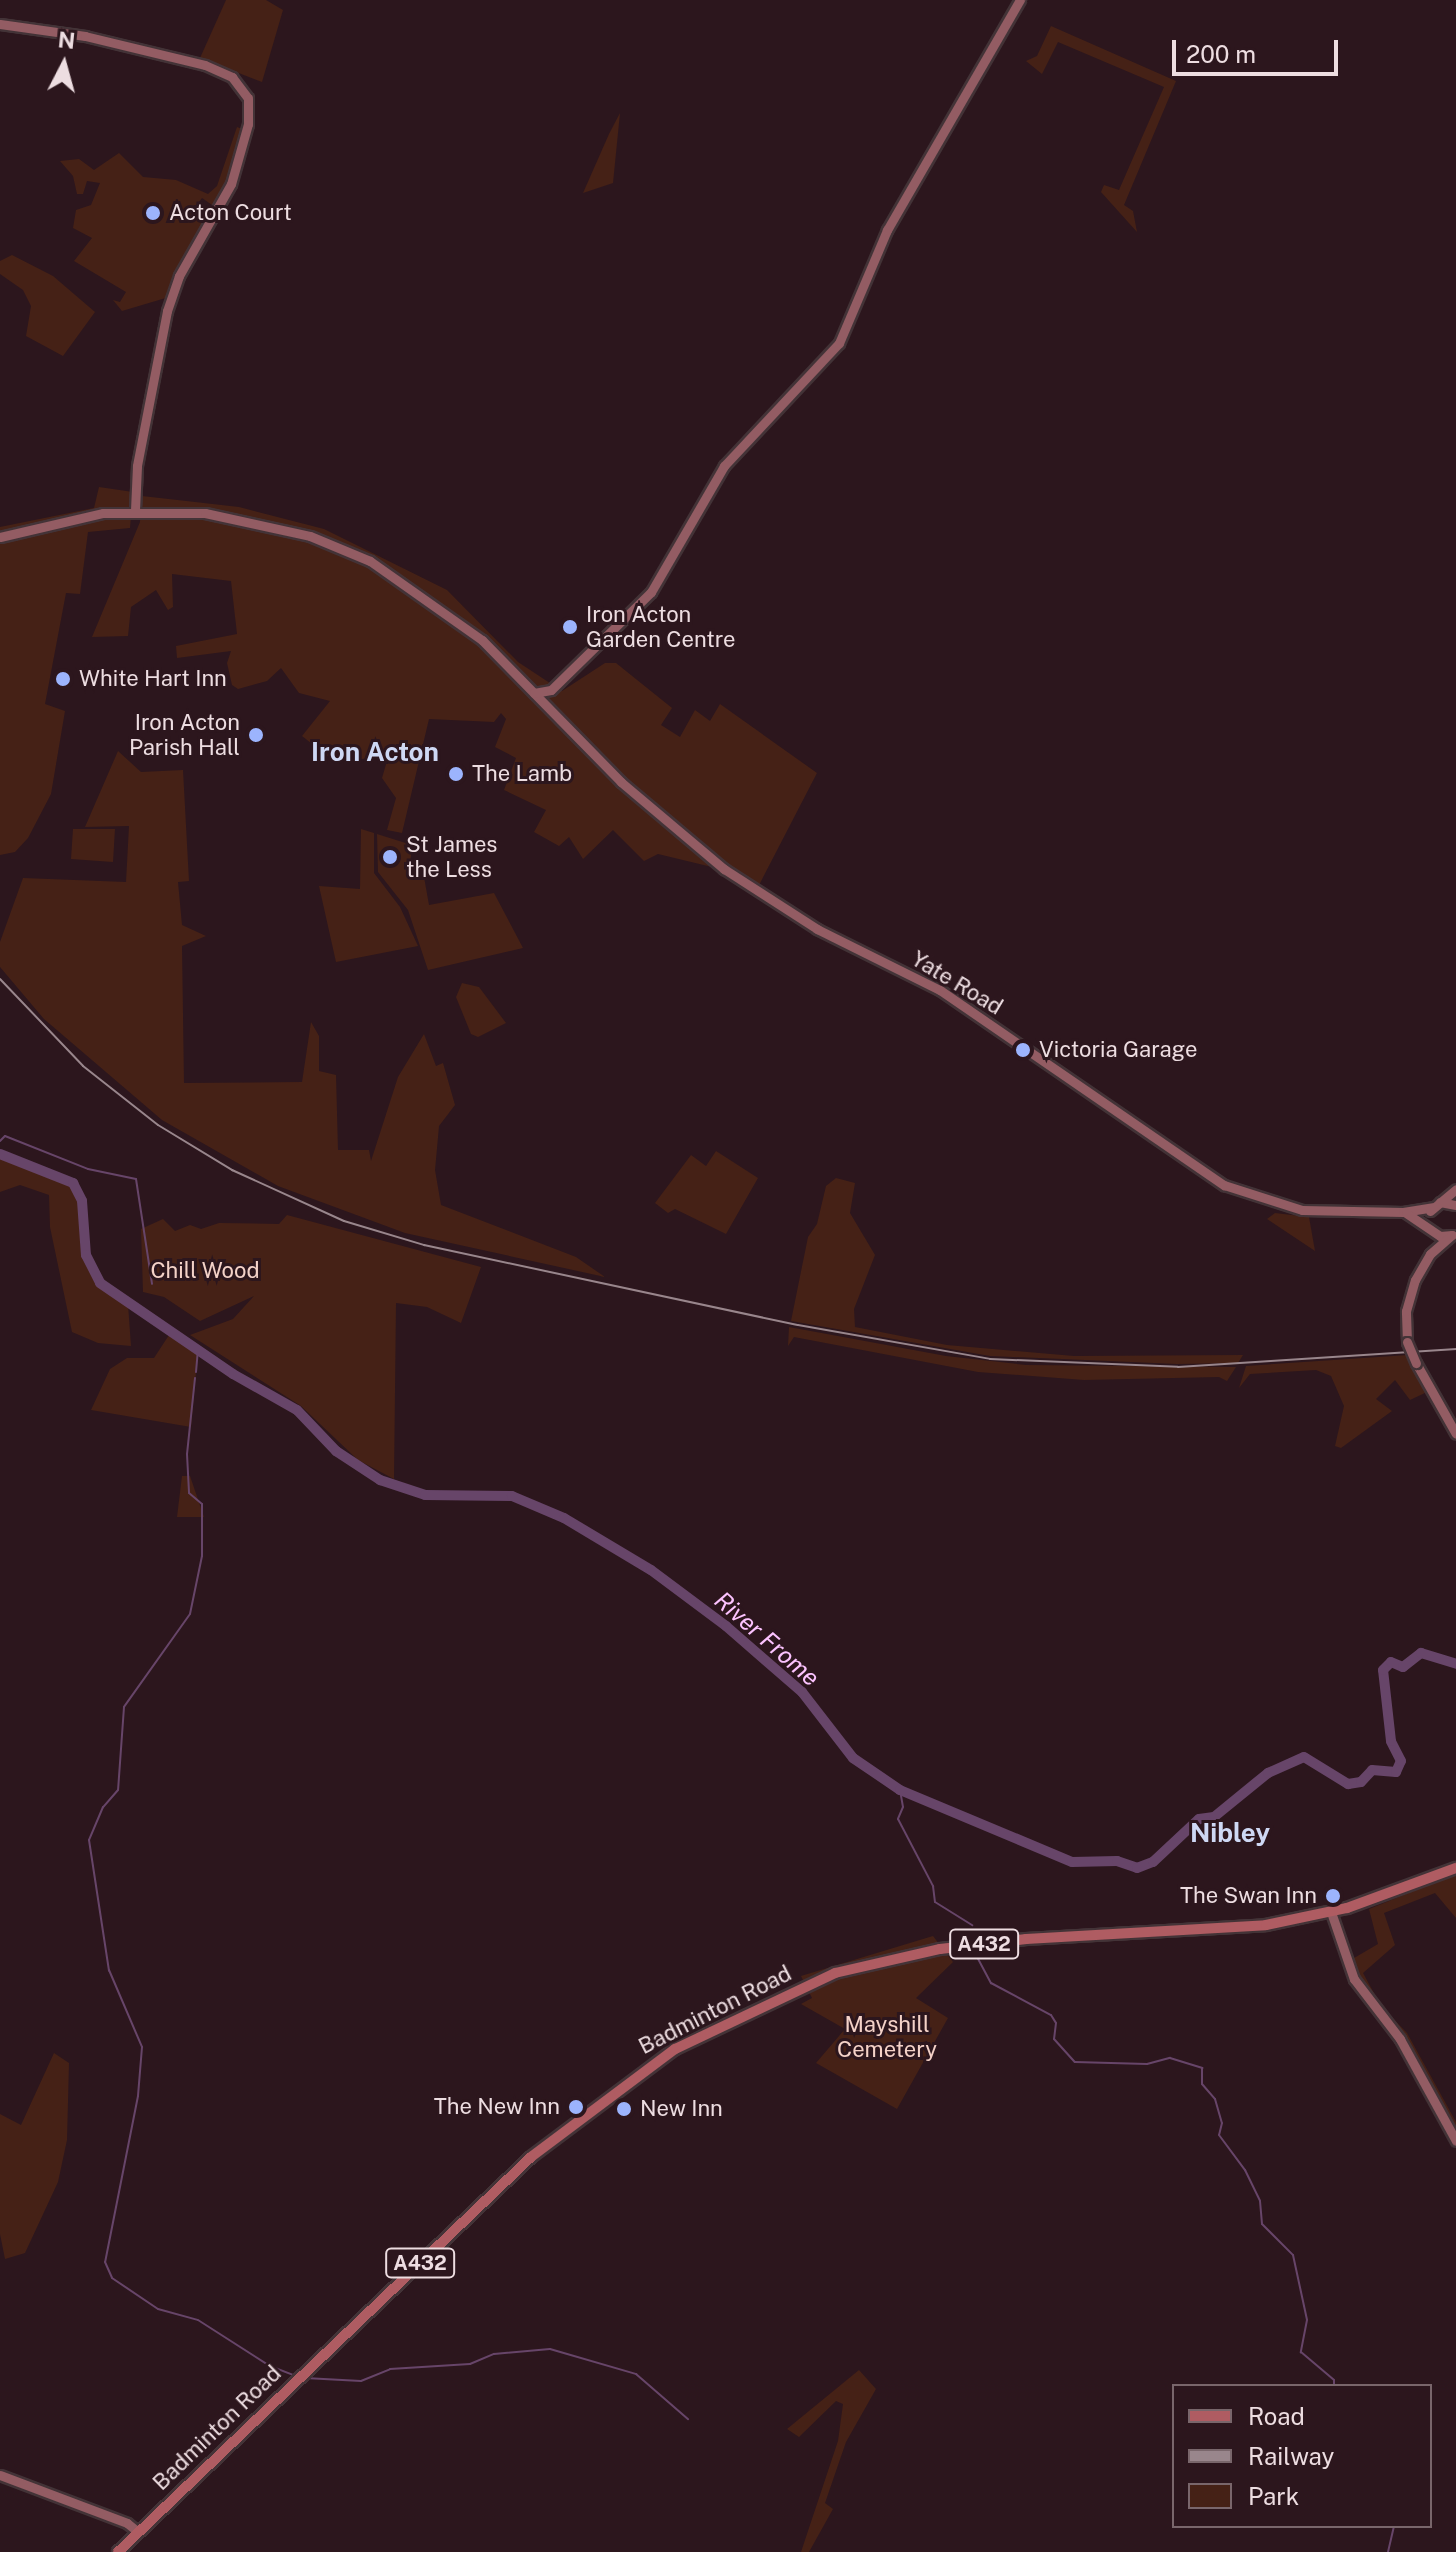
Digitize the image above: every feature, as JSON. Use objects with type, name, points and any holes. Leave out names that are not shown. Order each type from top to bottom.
[{"type":"main road","points":[[534,693],[551,690],[651,592],[724,466],[839,343],[887,230],[1020,0]]},
{"type":"main road","points":[[0,24],[85,36],[205,65],[232,77],[248,98],[248,124],[231,184],[179,276],[167,311],[137,466],[135,510]]},
{"type":"main road","name":"Yate Road","points":[[0,537],[78,517],[135,510],[205,513],[266,524],[370,561],[454,617],[621,782],[724,869],[817,929],[940,990],[1224,1185],[1287,1207],[1403,1212],[1437,1205]]},
{"type":"main road","points":[[1456,1189],[1437,1205],[1428,1219],[1433,1231],[1430,1254],[1408,1298],[1407,1342],[1456,1434]]},
{"type":"main road","points":[[1437,1205],[1456,1205]]},
{"type":"main road","name":"Yate Road","points":[[1403,1212],[1433,1231]]},
{"type":"main road","points":[[1433,1231],[1454,1234]]},
{"type":"main road","points":[[1430,1254],[1454,1234]]},
{"type":"main road","name":"Badminton Road","points":[[118,2552],[531,2157],[675,2049],[835,1973],[940,1949],[1026,1939],[1234,1929],[1331,1912],[1456,1868]]},
{"type":"main road","points":[[1331,1912],[1354,1979],[1400,2039],[1456,2141]]},
{"type":"main road","points":[[0,2475],[127,2523],[138,2532]]},
{"type":"green space","points":[[226,0],[266,0],[283,10],[262,82],[200,58]]},
{"type":"green space","points":[[1051,26],[1176,81],[1124,205],[1133,211],[1137,232],[1101,192],[1104,185],[1119,190],[1164,87],[1058,42],[1042,74],[1026,61],[1037,56]]},
{"type":"green space","points":[[620,113],[613,183],[583,193],[609,134]]},
{"type":"green space","points":[[237,127],[242,129],[228,183],[215,207],[202,198],[199,202],[210,209],[208,219],[169,297],[122,311],[113,300],[120,302],[126,292],[74,261],[92,238],[73,228],[76,210],[91,205],[100,183],[87,181],[83,194],[77,194],[73,176],[60,161],[79,159],[94,170],[119,153],[143,177],[176,180],[208,194],[217,186]]},
{"type":"green space","points":[[12,255],[53,276],[95,312],[63,356],[26,336],[31,306],[23,290],[0,274],[0,261]]},
{"type":"green space","points":[[99,487],[133,492],[130,528],[88,532],[80,594],[66,593],[45,704],[65,711],[51,794],[28,838],[15,852],[0,855],[0,527],[94,508]]},
{"type":"green space","points":[[142,496],[239,507],[324,529],[447,590],[518,662],[562,691],[605,663],[616,663],[672,708],[661,725],[680,737],[695,710],[710,721],[720,704],[817,773],[757,889],[726,863],[716,868],[658,854],[644,861],[613,830],[583,859],[569,837],[559,846],[534,832],[546,810],[504,790],[516,758],[495,747],[506,719],[501,713],[494,722],[429,719],[402,833],[387,830],[396,798],[382,778],[387,761],[375,757],[336,763],[302,736],[330,701],[299,693],[281,668],[267,681],[238,689],[232,685],[227,663],[231,651],[177,658],[176,646],[237,634],[231,581],[172,574],[173,607],[168,610],[156,590],[131,607],[128,636],[92,637],[140,522]]},
{"type":"green space","points":[[118,751],[141,772],[183,770],[189,881],[178,882],[182,925],[206,936],[182,946],[184,1083],[302,1082],[311,1022],[319,1036],[319,1071],[336,1075],[338,1150],[369,1150],[371,1161],[398,1077],[424,1034],[436,1066],[443,1063],[455,1105],[439,1126],[435,1170],[441,1205],[576,1257],[605,1277],[405,1233],[278,1186],[162,1120],[44,1019],[0,967],[0,942],[23,878],[126,882],[129,826],[85,827]]},
{"type":"green space","points":[[73,829],[115,829],[113,862],[71,859]]},
{"type":"green space","points":[[361,829],[374,833],[374,873],[400,907],[418,946],[336,962],[319,886],[360,889]]},
{"type":"green space","points":[[377,834],[412,845],[409,876],[424,877],[429,905],[494,893],[523,948],[428,970],[408,910],[378,872]]},
{"type":"green space","points":[[462,983],[479,987],[506,1023],[478,1037],[471,1034],[456,997]]},
{"type":"green space","points":[[716,1151],[758,1178],[726,1234],[675,1209],[668,1213],[655,1203],[691,1155],[706,1166]]},
{"type":"green space","points":[[0,1154],[73,1183],[82,1201],[86,1255],[100,1283],[128,1304],[131,1346],[98,1343],[72,1332],[50,1227],[49,1195],[20,1185],[0,1192]]},
{"type":"green space","points":[[836,1178],[855,1183],[850,1213],[875,1255],[854,1309],[855,1327],[947,1345],[1074,1356],[1243,1355],[1238,1363],[1177,1364],[990,1356],[791,1321],[808,1237],[817,1224],[826,1186]]},
{"type":"green space","points":[[1275,1213],[1309,1217],[1315,1251],[1267,1219]]},
{"type":"green space","name":"Chill Wood","points":[[287,1215],[481,1267],[461,1323],[427,1307],[396,1303],[394,1479],[358,1460],[301,1406],[190,1335],[233,1319],[254,1296],[200,1321],[164,1297],[143,1292],[141,1229],[163,1219],[175,1231],[190,1225],[201,1229],[219,1223],[279,1224]]},
{"type":"green space","points":[[789,1327],[946,1356],[1026,1365],[1236,1367],[1227,1381],[1219,1377],[1084,1380],[978,1372],[794,1337],[788,1346]]},
{"type":"green space","points":[[171,1332],[198,1351],[191,1427],[91,1410],[110,1369],[127,1358],[154,1358]]},
{"type":"green space","points":[[1408,1355],[1427,1392],[1410,1400],[1395,1380],[1376,1399],[1392,1411],[1341,1448],[1335,1446],[1344,1406],[1331,1376],[1316,1370],[1250,1374],[1239,1388],[1246,1366]]},
{"type":"green space","points":[[182,1476],[190,1476],[204,1517],[177,1517]]},
{"type":"green space","points":[[1456,1874],[1456,1918],[1435,1893],[1384,1913],[1395,1945],[1363,1973],[1381,2006],[1407,2033],[1456,2122],[1456,2134],[1349,1961],[1378,1944],[1369,1909]]},
{"type":"green space","name":"Mayshill Cemetery","points":[[933,1936],[953,1962],[916,1998],[948,2018],[897,2109],[816,2063],[845,2029],[801,2004],[812,1998],[801,1976]]},
{"type":"green space","points":[[54,2053],[69,2063],[67,2140],[58,2182],[25,2253],[5,2259],[0,2234],[0,2114],[21,2125]]},
{"type":"green space","points":[[859,2370],[876,2389],[846,2442],[825,2503],[833,2509],[809,2552],[801,2552],[838,2441],[843,2404],[836,2401],[799,2437],[787,2429]]},
{"type":"waterway","points":[[0,1141],[5,1136],[88,1169],[136,1179],[152,1284]]},
{"type":"waterway","name":"River Frome","points":[[0,1154],[73,1183],[82,1201],[86,1255],[100,1283],[233,1374],[297,1410],[336,1451],[380,1480],[425,1495],[512,1496],[564,1518],[651,1570],[726,1626],[802,1692],[853,1758],[900,1790],[1072,1862],[1117,1861],[1137,1868],[1153,1862],[1199,1819],[1214,1817],[1268,1773],[1304,1757],[1348,1784],[1361,1782],[1372,1770],[1396,1772],[1401,1761],[1391,1741],[1383,1670],[1391,1662],[1403,1667],[1421,1653],[1456,1664]]},
{"type":"waterway","points":[[196,1372],[198,1351]]},
{"type":"waterway","points":[[195,1378],[187,1454],[189,1493],[202,1504],[202,1556],[190,1614],[124,1707],[118,1790],[103,1807],[89,1840],[109,1970],[142,2047],[138,2096],[105,2262],[112,2278],[158,2309],[198,2320],[270,2366],[294,2375]]},
{"type":"waterway","points":[[900,1790],[903,1807],[898,1819],[933,1886],[935,1902],[972,1925]]},
{"type":"waterway","points":[[976,1955],[991,1983],[1051,2015],[1056,2023],[1054,2039],[1075,2062],[1147,2064],[1170,2058],[1202,2068],[1202,2084],[1215,2099],[1222,2123],[1219,2135],[1245,2170],[1260,2201],[1262,2224],[1293,2255],[1307,2320],[1301,2352],[1334,2380],[1334,2384]]},
{"type":"waterway","points":[[305,2378],[361,2381],[390,2369],[470,2364],[494,2354],[550,2349],[636,2374],[688,2419]]},
{"type":"waterway","points":[[1388,2552],[1394,2528]]},
{"type":"railway","points":[[0,979],[83,1066],[158,1125],[232,1170],[344,1221],[424,1245],[798,1325],[990,1359],[1178,1367],[1456,1349]]},
{"type":"place","name":"Acton Court","points":[[153,213]]},
{"type":"place","name":"Iron Acton Garden Centre","points":[[570,627]]},
{"type":"place","name":"White Hart Inn","points":[[63,679]]},
{"type":"place","name":"Iron Acton Parish Hall","points":[[256,735]]},
{"type":"place","name":"The Lamb","points":[[456,774]]},
{"type":"place","name":"St James the Less","points":[[390,857]]},
{"type":"place","name":"Victoria Garage","points":[[1023,1050]]},
{"type":"place","name":"The Swan Inn","points":[[1333,1896]]},
{"type":"place","name":"The New Inn","points":[[576,2107]]},
{"type":"place","name":"New Inn","points":[[624,2109]]},
{"type":"district","name":"Iron Acton","points":[[375,752]]},
{"type":"district","name":"Nibley","points":[[1230,1833]]}]
